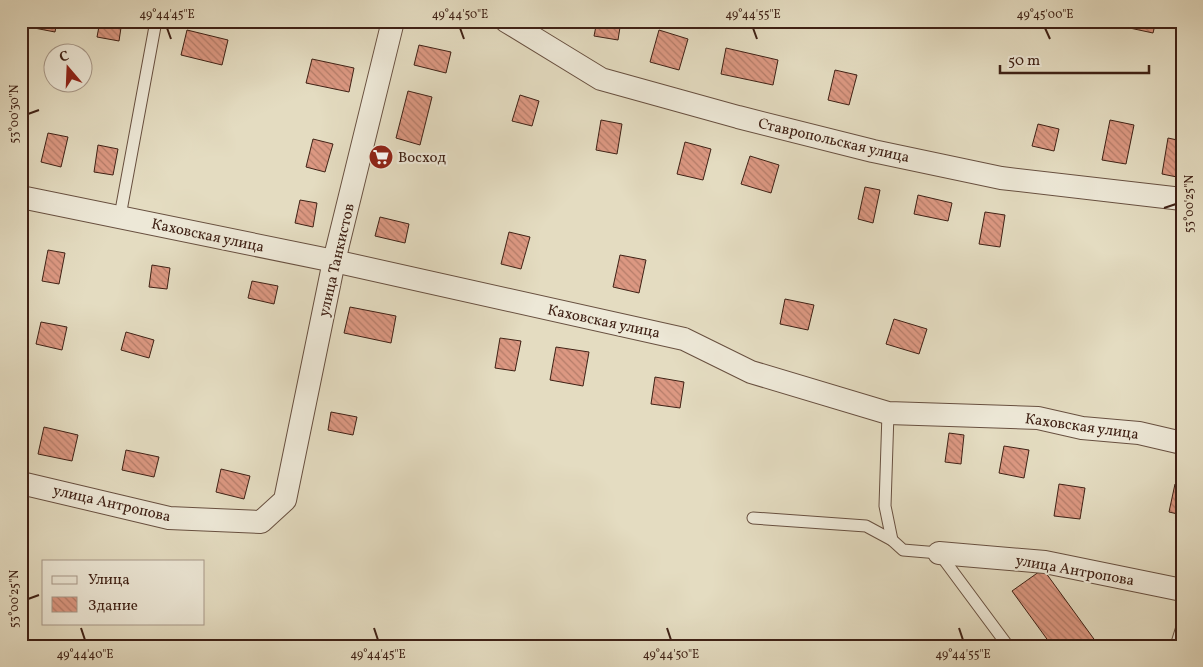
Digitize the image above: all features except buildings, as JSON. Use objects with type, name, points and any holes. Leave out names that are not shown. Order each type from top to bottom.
[{"type":"street","name":"улица Танкистов","points":[[285,500],[334,261],[393,21]]},
{"type":"street","name":"Ставропольская улица","points":[[506,21],[601,79],[738,117],[873,150],[1000,178],[1182,199]]},
{"type":"street","name":"Каховская улица","points":[[21,197],[334,261],[684,339],[751,372],[888,413],[1038,418],[1082,428],[1139,433],[1182,443]]},
{"type":"street","name":"улица Антропова","points":[[21,482],[169,518],[261,522],[285,500]]},
{"type":"street","name":"улица Антропова","points":[[938,553],[1045,562],[1182,590]]},
{"type":"lane","points":[[120,216],[156,21]]},
{"type":"lane","points":[[888,413],[885,506],[892,540]]},
{"type":"lane","points":[[753,518],[866,526],[892,540],[902,550],[938,553],[1008,646]]},
{"type":"lane","points":[[1176,646],[1182,627]]},
{"type":"place","name":"Восход","points":[[381,157]]}]
